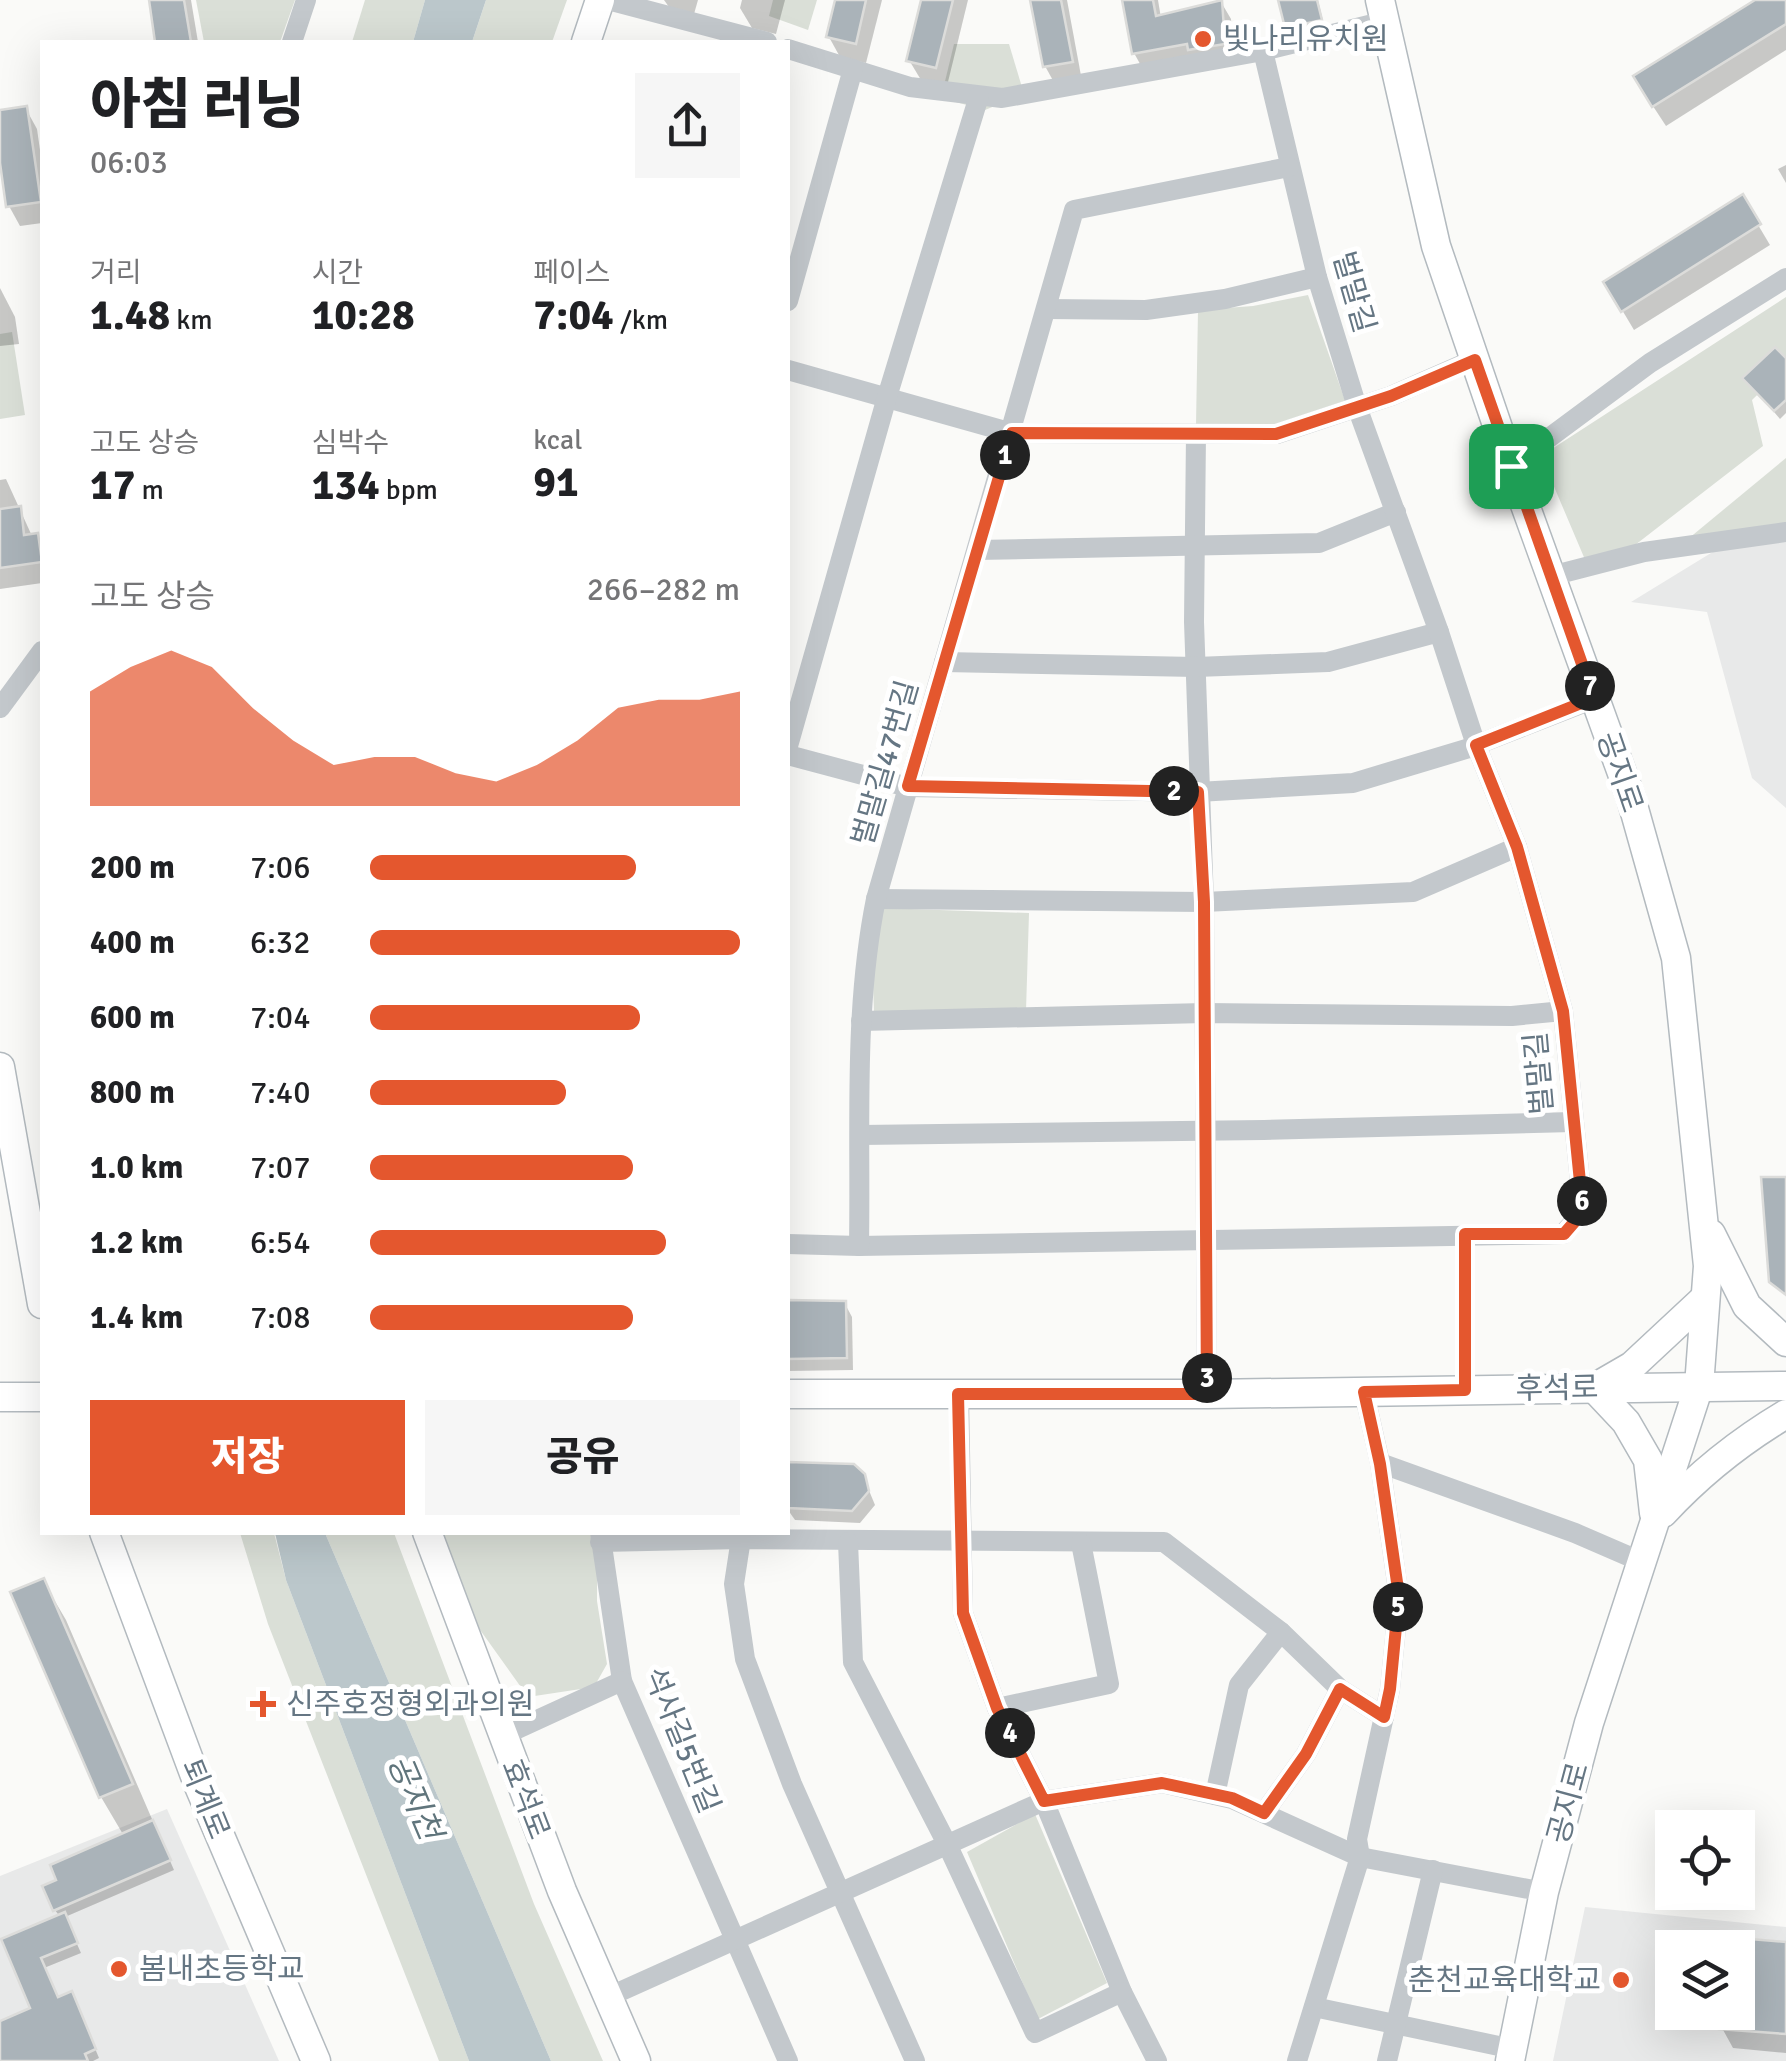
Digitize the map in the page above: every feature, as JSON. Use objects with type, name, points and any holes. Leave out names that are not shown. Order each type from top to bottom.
[{"type":"street","points":[[293,40],[306,0]]},
{"type":"street","points":[[587,40],[604,0],[731,37]]},
{"type":"street","points":[[790,50],[910,87],[1002,98],[1263,51],[1382,11]]},
{"type":"street","name":"공지로","points":[[1314,2006],[1512,2055],[1544,1892],[1589,1723],[1699,1386],[1708,1266],[1676,958],[1631,798],[1436,246],[1382,11]]},
{"type":"street","name":"벌말길","points":[[790,1244],[1564,1234],[1583,1212],[1563,1011],[1517,847],[1476,745],[1357,407],[1316,278],[1263,51]]},
{"type":"street","points":[[790,294],[853,69]]},
{"type":"street","points":[[790,739],[886,397],[979,96]]},
{"type":"street","name":"벌말길47번길","points":[[859,1246],[861,1021],[867,944],[876,899],[1074,210],[1290,167]]},
{"type":"street","points":[[1046,309],[1146,310],[1225,300],[1316,278]]},
{"type":"street","points":[[1511,466],[1650,362],[1786,278]]},
{"type":"street","points":[[790,371],[1012,433],[1276,434],[1475,360]]},
{"type":"street","points":[[1196,434],[1207,1394]]},
{"type":"street","points":[[978,550],[1319,544],[1396,512]]},
{"type":"street","points":[[1551,576],[1644,552],[1786,532]]},
{"type":"street","points":[[944,662],[1196,667],[1328,662],[1439,632]]},
{"type":"street","points":[[0,708],[40,654]]},
{"type":"street","points":[[790,756],[908,786],[1198,792],[1353,783],[1476,745],[1594,698]]},
{"type":"street","points":[[876,899],[1204,902],[1412,892],[1517,847]]},
{"type":"street","points":[[861,1021],[1205,1013],[1512,1016],[1563,1011]]},
{"type":"street","points":[[0,1067],[40,1293]]},
{"type":"street","points":[[861,1134],[1573,1122]]},
{"type":"street","points":[[1703,1218],[1748,1306],[1786,1342]]},
{"type":"street","points":[[1465,1234],[1465,1390]]},
{"type":"street","points":[[1655,1521],[1648,1460],[1626,1422],[1594,1388],[1632,1366],[1705,1298]]},
{"type":"street","name":"후석로","points":[[790,1394],[1207,1394],[1786,1386]]},
{"type":"street","points":[[1297,2061],[1360,1857],[1357,1839],[1390,1689],[1399,1596],[1380,1464],[1364,1392]]},
{"type":"street","points":[[958,1394],[963,1613],[997,1708],[1044,1801],[1122,1992],[1157,2061]]},
{"type":"street","points":[[0,1397],[40,1398]]},
{"type":"street","points":[[1655,1521],[1726,1453],[1786,1414]]},
{"type":"street","points":[[1380,1464],[1642,1562]]},
{"type":"street","name":"퇴계로","points":[[105,1535],[198,1784],[316,2061]]},
{"type":"street","name":"효석로","points":[[428,1535],[562,1891],[636,2061]]},
{"type":"street","points":[[742,1536],[734,1584],[745,1659],[792,1784],[915,2061]]},
{"type":"street","name":"석사길5번길","points":[[788,2061],[622,1681],[600,1538],[742,1536],[848,1542],[1164,1542],[1282,1632],[1340,1689],[1384,1717]]},
{"type":"street","points":[[848,1542],[853,1662],[947,1844],[1035,2033],[1122,1992]]},
{"type":"street","points":[[997,1708],[1109,1684],[1081,1543]]},
{"type":"street","points":[[1214,1795],[1239,1684],[1282,1632]]},
{"type":"street","points":[[502,1736],[622,1681]]},
{"type":"street","points":[[1264,1813],[1306,1754],[1340,1689]]},
{"type":"street","points":[[608,1996],[1044,1801],[1162,1783],[1214,1795],[1264,1813],[1360,1857],[1544,1892]]},
{"type":"street","points":[[1387,2061],[1433,1870]]},
{"type":"shaded area","points":[[196,0],[295,0],[281,40],[204,40]]},
{"type":"shaded area","points":[[365,0],[425,0],[414,40],[353,40]]},
{"type":"shaded area","points":[[486,0],[567,0],[553,40],[473,40]]},
{"type":"shaded area","points":[[773,0],[817,0],[808,30],[769,16]]},
{"type":"shaded area","points":[[954,44],[1009,44],[1024,94],[985,110],[941,98]]},
{"type":"shaded area","points":[[1308,295],[1348,409],[1260,433],[1196,425],[1198,310],[1253,306]]},
{"type":"shaded area","points":[[1786,297],[1786,367],[1752,400],[1763,446],[1617,559],[1589,569],[1541,456]]},
{"type":"shaded area","points":[[12,332],[25,415],[0,419],[0,334]]},
{"type":"shaded area","points":[[1786,458],[1786,539],[1665,558]]},
{"type":"shaded area","points":[[1786,507],[1786,808],[1752,778],[1707,612],[1631,602]]},
{"type":"shaded area","points":[[882,908],[1029,913],[1026,1011],[874,1012],[872,955]]},
{"type":"shaded area","points":[[241,1535],[275,1535],[286,1580],[469,2061],[439,2061],[268,1624]]},
{"type":"shaded area","points":[[326,1535],[395,1535],[534,1904],[603,2061],[551,2061]]},
{"type":"shaded area","points":[[440,1535],[597,1535],[597,1601],[607,1664],[594,1687],[528,1697],[473,1620]]},
{"type":"shaded area","name":"봄내초등학교","points":[[167,1809],[279,2061],[0,2061],[0,1876]]},
{"type":"shaded area","points":[[1035,1814],[1107,1983],[1038,2019],[967,1852]]},
{"type":"shaded area","name":"춘천교육대학교","points":[[1585,1907],[1786,1927],[1786,2061],[1553,2061]]},
{"type":"water","points":[[425,0],[486,0],[473,40],[414,40]]},
{"type":"water","name":"공지천","points":[[275,1535],[326,1535],[551,2061],[469,2061],[286,1580]]},
{"type":"building","points":[[149,0],[184,0],[191,40],[155,40]]},
{"type":"building","points":[[835,0],[866,0],[856,44],[826,37]]},
{"type":"building","points":[[921,0],[953,0],[936,68],[906,61]]},
{"type":"building","points":[[1030,0],[1061,0],[1073,62],[1043,67]]},
{"type":"building","points":[[1122,0],[1153,0],[1156,16],[1222,0],[1225,44],[1188,50],[1187,44],[1132,54]]},
{"type":"building","points":[[1278,0],[1317,0],[1322,20],[1285,28]]},
{"type":"building","points":[[1755,0],[1786,0],[1786,24],[1652,107],[1633,76]]},
{"type":"building","points":[[27,106],[40,202],[6,207],[0,163],[0,110]]},
{"type":"building","points":[[1743,194],[1761,224],[1621,312],[1603,282]]},
{"type":"building","points":[[1775,347],[1786,358],[1786,400],[1774,411],[1742,378]]},
{"type":"building","points":[[21,506],[24,535],[38,533],[40,562],[0,568],[0,509]]},
{"type":"building","points":[[1761,1177],[1786,1177],[1786,1295],[1769,1282]]},
{"type":"building","points":[[790,1300],[846,1301],[847,1358],[790,1359]]},
{"type":"building","points":[[790,1462],[854,1464],[865,1474],[869,1491],[852,1511],[790,1508]]},
{"type":"building","points":[[44,1578],[133,1784],[99,1798],[10,1592]]},
{"type":"building","points":[[153,1820],[171,1860],[53,1911],[42,1886],[56,1880],[50,1865]]},
{"type":"building","points":[[65,1912],[78,1943],[41,1958],[58,1997],[72,1991],[96,2049],[85,2054],[88,2061],[0,2061],[0,2021],[30,2008],[1,1939]]},
{"type":"building","points":[[1755,1939],[1786,1942],[1786,2034],[1732,2030],[1755,2030]]},
{"type":"place","name":"빛나리유치원","points":[[1203,39]]},
{"type":"place","name":"신주호정형외과의원","points":[[263,1704]]},
{"type":"place","name":"봄내초등학교","points":[[119,1969]]},
{"type":"place","name":"춘천교육대학교","points":[[1621,1980]]},
{"type":"route","points":[[1475,360],[1511,466],[1594,698],[1476,745],[1517,847],[1563,1011],[1583,1212],[1564,1234],[1465,1234],[1465,1390],[1364,1392],[1380,1464],[1399,1596],[1384,1717],[1340,1689],[1306,1754],[1264,1813],[1232,1798],[1162,1783],[1044,1801],[997,1708],[963,1613],[958,1394],[1207,1394],[1204,902],[1198,792],[908,786],[1012,433],[1276,434],[1391,396],[1475,360]]}]
